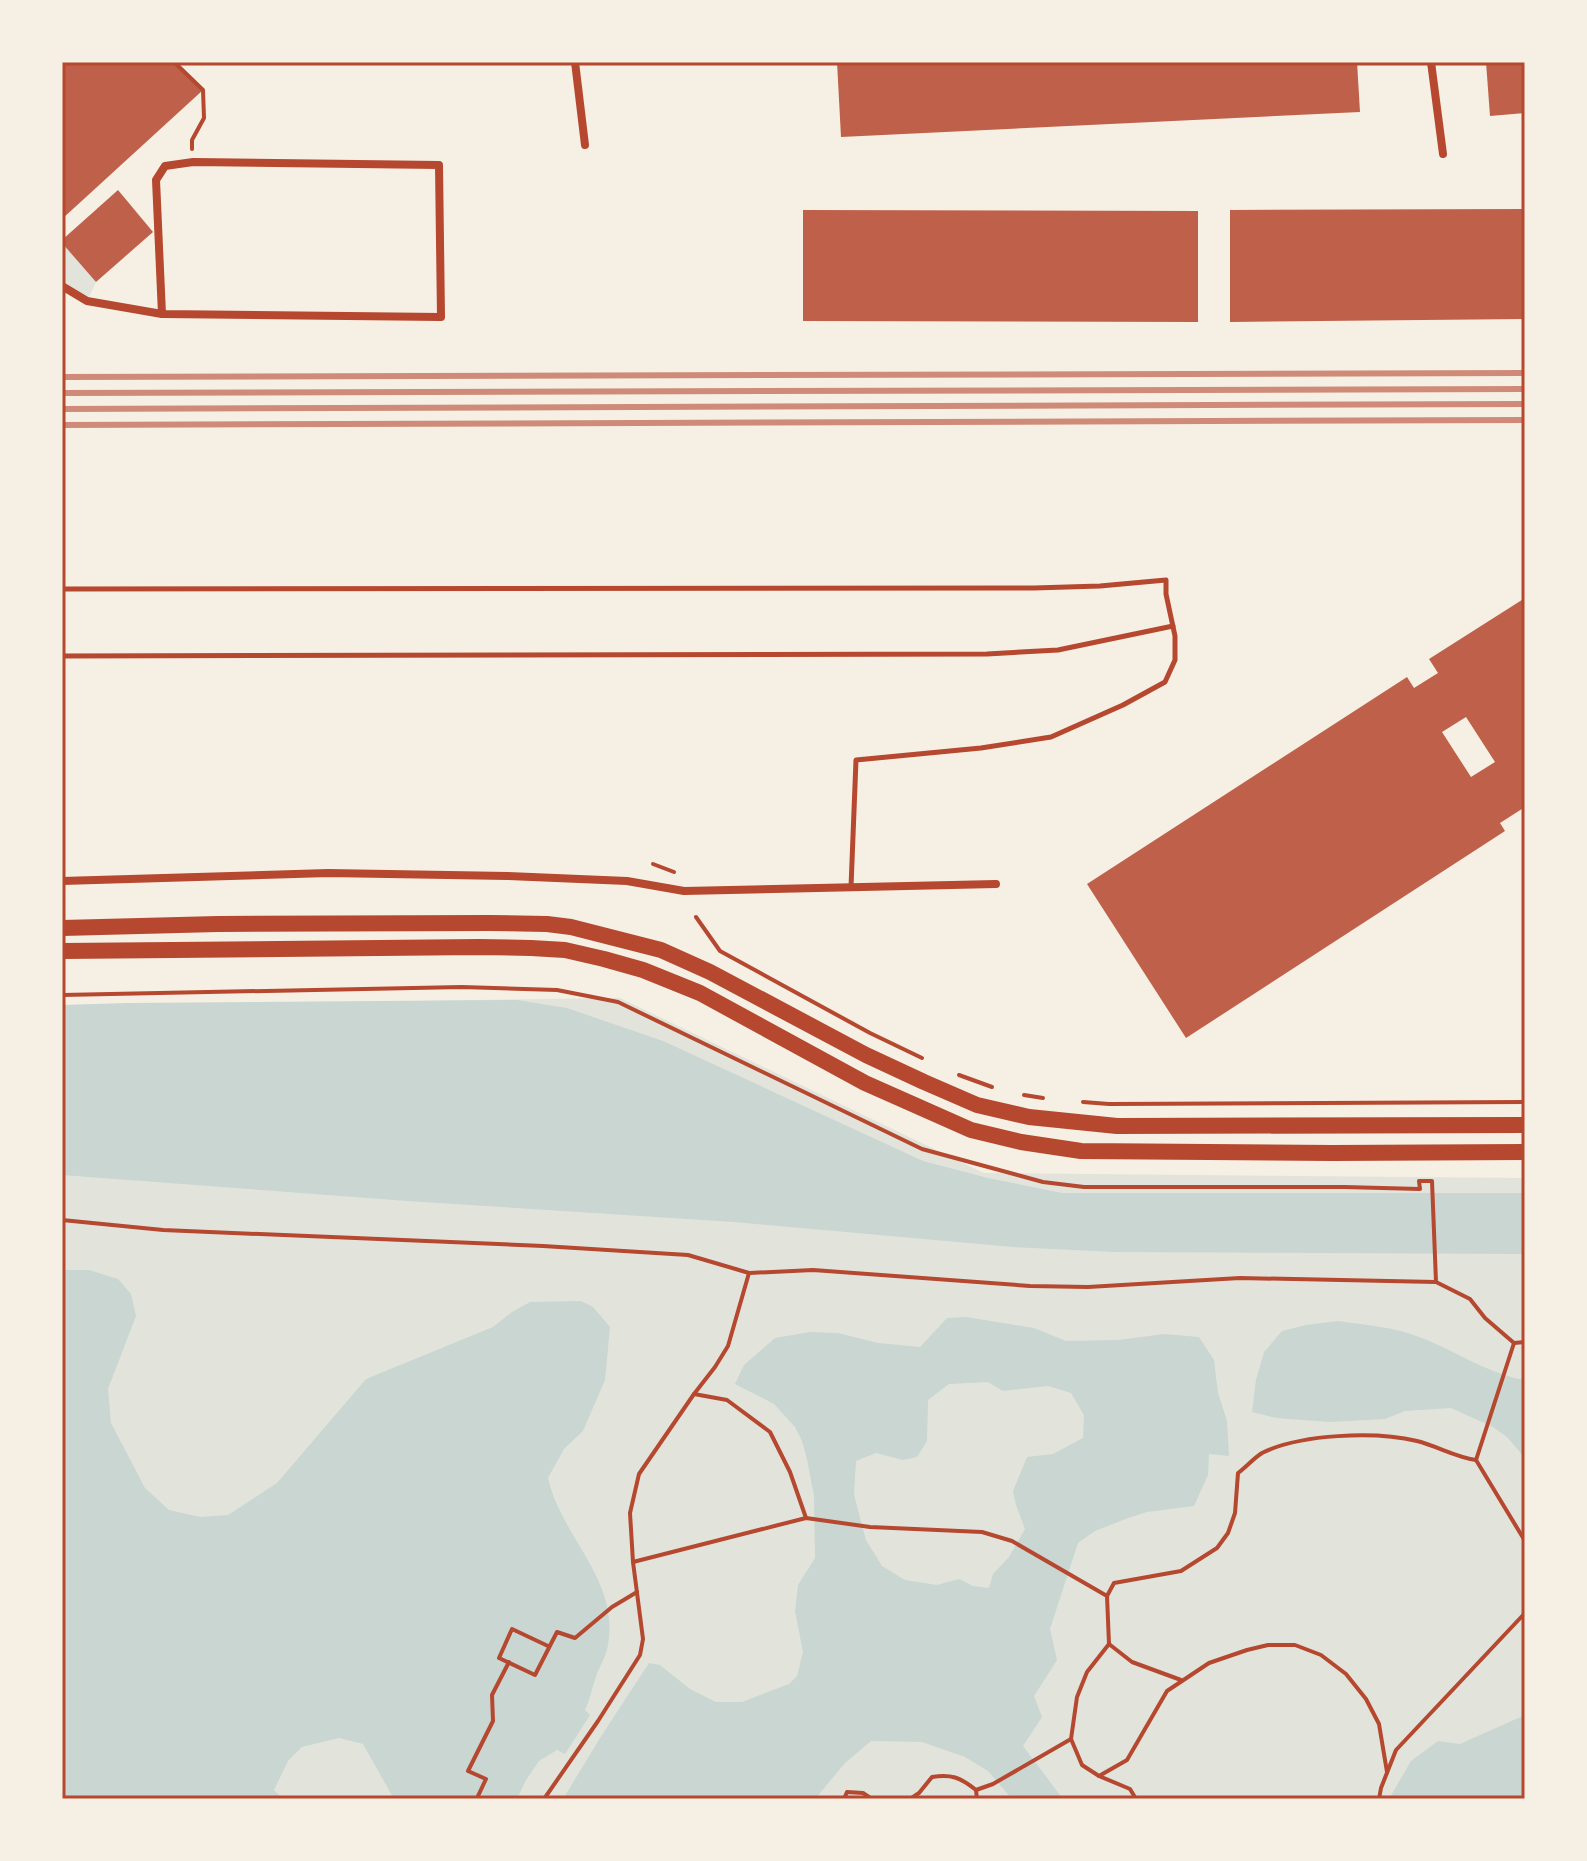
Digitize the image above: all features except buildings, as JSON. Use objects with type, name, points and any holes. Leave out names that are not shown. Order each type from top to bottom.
[{"type":"main road","points":[[62,928],[218,924],[490,923],[559,926],[595,932],[661,950],[924,1082],[977,1105],[1029,1117],[1117,1126],[1525,1125]]},
{"type":"main road","points":[[62,951],[479,947],[565,950],[643,970],[678,983],[865,1083],[971,1130],[1021,1142],[1081,1151],[1525,1152]]},
{"type":"street","points":[[575,62],[585,145]]},
{"type":"street","points":[[1431,62],[1443,154]]},
{"type":"street","points":[[62,286],[87,301],[162,314],[441,317],[439,165],[193,162],[165,166],[156,180],[162,314]]},
{"type":"street","points":[[62,881],[328,873],[627,881],[684,891],[996,884]]},
{"type":"lane","points":[[62,589],[1034,588],[1166,580],[1175,636],[1175,660],[1165,682],[1123,705],[1051,737],[981,748],[856,760],[851,887]]},
{"type":"lane","points":[[62,656],[987,654],[1058,650],[1173,626]]},
{"type":"path","points":[[174,62],[203,90],[204,118],[192,140],[193,162]]},
{"type":"path","points":[[653,864],[674,872]]},
{"type":"path","points":[[696,917],[720,951],[931,1063]]},
{"type":"path","points":[[62,995],[462,987],[557,990],[618,1002],[922,1149],[1043,1182],[1084,1187],[1420,1189],[1419,1181],[1432,1181],[1436,1282]]},
{"type":"path","points":[[958,1074],[1003,1092]]},
{"type":"path","points":[[1017,1094],[1046,1098]]},
{"type":"path","points":[[1072,1101],[1109,1104],[1525,1102]]},
{"type":"path","points":[[62,1220],[163,1230],[688,1255],[749,1273],[813,1270],[1030,1286],[1074,1287],[1240,1278],[1436,1282],[1470,1299],[1485,1318],[1514,1343],[1525,1342]]},
{"type":"path","points":[[544,1799],[640,1655],[643,1639],[630,1513],[639,1474],[728,1346],[749,1273]]},
{"type":"path","points":[[1514,1343],[1476,1460],[1525,1541]]},
{"type":"path","points":[[694,1394],[727,1400],[770,1432],[790,1472],[806,1518]]},
{"type":"path","points":[[1136,1799],[1130,1789],[1082,1765],[1071,1739],[1077,1697],[1087,1672],[1109,1644],[1107,1596],[1114,1583],[1181,1571],[1217,1548],[1228,1533],[1235,1513],[1238,1473],[1260,1455],[1278,1447],[1341,1436],[1382,1436],[1413,1440],[1476,1460]]},
{"type":"path","points":[[633,1562],[806,1518],[870,1527],[982,1532],[1012,1541],[1107,1596]]},
{"type":"path","points":[[548,1646],[512,1629],[499,1658],[535,1675],[557,1632],[575,1638],[612,1607],[637,1592]]},
{"type":"path","points":[[1379,1799],[1396,1750],[1525,1613]]},
{"type":"path","points":[[1109,1644],[1132,1662],[1182,1681]]},
{"type":"path","points":[[1099,1776],[1127,1760],[1167,1691],[1209,1663],[1268,1645],[1295,1645],[1321,1655],[1346,1674],[1366,1699],[1379,1724],[1387,1772]]},
{"type":"path","points":[[479,1799],[486,1779],[468,1771],[493,1721],[492,1695],[509,1662]]},
{"type":"path","points":[[976,1790],[993,1784],[1071,1739]]},
{"type":"path","points":[[910,1799],[932,1777],[950,1775],[976,1790],[977,1799]]},
{"type":"path","points":[[844,1799],[847,1792],[863,1793],[872,1799]]},
{"type":"shaded area","points":[[62,243],[96,282],[87,301],[62,286]]},
{"type":"shaded area","points":[[620,998],[984,1173],[1525,1178],[1525,1799],[62,1799],[62,1006]]},
{"type":"shaded area","points":[[517,1000],[567,1008],[663,1041],[923,1161],[1062,1193],[1525,1193],[1525,1254],[1115,1252],[1013,1247],[734,1222],[62,1175],[62,1005]]},
{"type":"shaded area","points":[[62,1270],[89,1270],[118,1279],[131,1294],[136,1316],[108,1389],[111,1423],[145,1488],[169,1510],[200,1517],[228,1515],[277,1483],[366,1379],[493,1327],[530,1302],[581,1301],[593,1307],[610,1327],[605,1380],[583,1431],[564,1449],[548,1478],[555,1499],[606,1600],[608,1645],[585,1710],[590,1715],[565,1754],[557,1750],[539,1761],[517,1799],[394,1799],[363,1744],[339,1738],[302,1747],[288,1761],[274,1790],[283,1799],[62,1799]]},
{"type":"shaded area","points":[[966,1317],[1034,1328],[1066,1341],[1119,1340],[1164,1334],[1199,1337],[1214,1360],[1218,1393],[1227,1421],[1229,1456],[1209,1454],[1208,1475],[1194,1506],[1147,1512],[1128,1518],[1095,1531],[1078,1543],[1050,1629],[1057,1660],[1034,1696],[1042,1717],[1023,1746],[1063,1799],[1012,1799],[988,1771],[965,1757],[922,1742],[871,1741],[845,1763],[815,1799],[563,1799],[649,1663],[660,1665],[690,1689],[716,1702],[742,1702],[789,1684],[797,1676],[803,1652],[795,1611],[798,1585],[815,1558],[814,1496],[807,1459],[795,1427],[774,1404],[735,1384],[744,1365],[775,1338],[810,1332],[838,1333],[878,1343],[920,1347],[947,1318]],"holes":[[[988,1382],[1003,1391],[1048,1386],[1071,1393],[1084,1415],[1083,1438],[1053,1454],[1027,1457],[1013,1491],[1025,1529],[1009,1557],[993,1574],[989,1588],[973,1586],[959,1579],[937,1585],[905,1580],[882,1566],[866,1540],[854,1494],[856,1461],[876,1453],[903,1460],[917,1457],[927,1441],[928,1400],[949,1384]]]},
{"type":"shaded area","points":[[1338,1321],[1409,1334],[1498,1373],[1525,1380],[1525,1458],[1507,1437],[1493,1427],[1451,1408],[1405,1411],[1385,1419],[1330,1422],[1276,1418],[1252,1412],[1264,1352],[1282,1331]]},
{"type":"shaded area","points":[[1525,1715],[1525,1799],[1389,1799],[1411,1761],[1438,1741],[1460,1744]]},
{"type":"railway","points":[[62,377],[1525,373]]},
{"type":"railway","points":[[62,393],[1525,389]]},
{"type":"railway","points":[[62,409],[1525,404]]},
{"type":"railway","points":[[62,425],[1525,420]]}]
